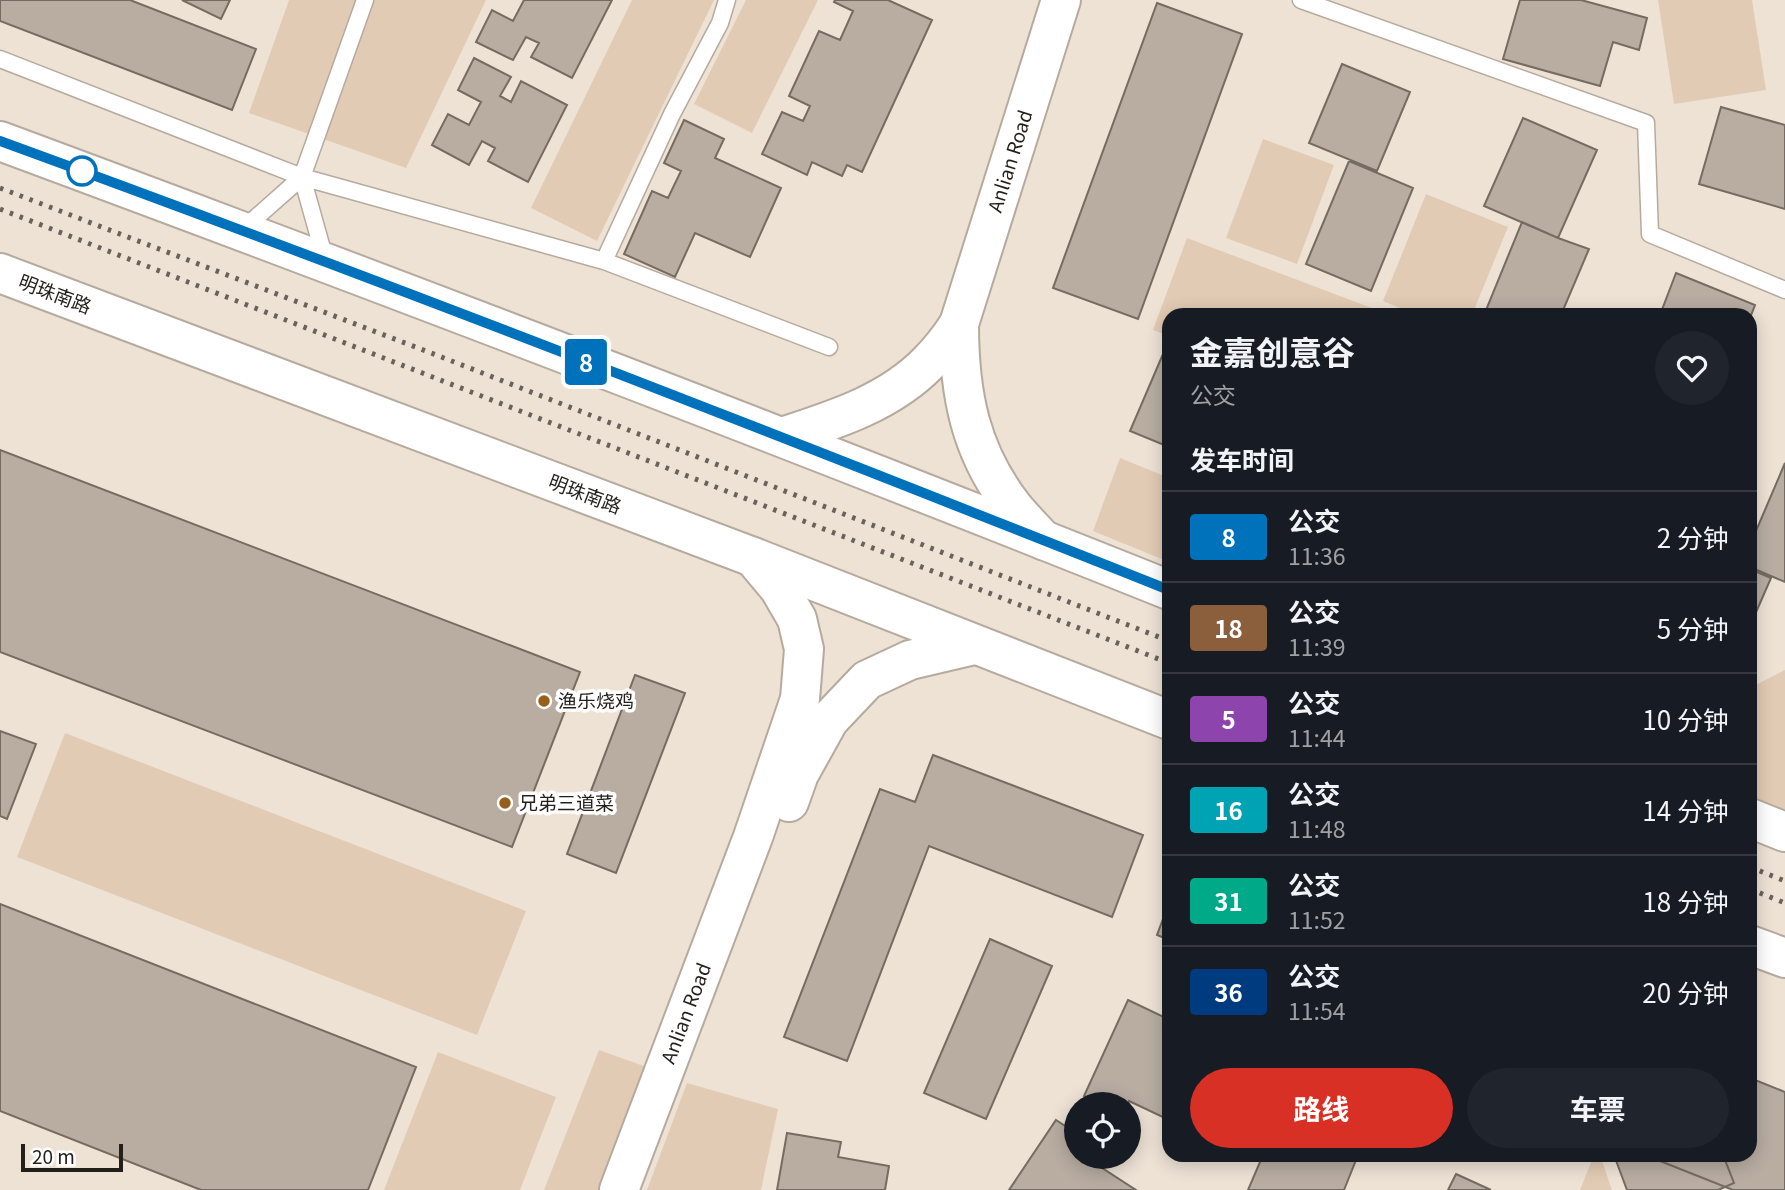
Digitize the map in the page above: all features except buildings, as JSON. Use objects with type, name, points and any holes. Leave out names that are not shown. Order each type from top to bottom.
[{"type":"main road","name":"Anlian Road","points":[[959,324],[1061,0]]},
{"type":"main road","points":[[0,141],[782,437],[1162,587]]},
{"type":"main road","name":"明珠南路","points":[[0,273],[753,557],[1162,717]]},
{"type":"main road","points":[[782,437],[851,412],[891,392],[927,365],[959,324]]},
{"type":"main road","points":[[959,324],[964,400],[974,437],[1014,508],[1044,540]]},
{"type":"main road","points":[[753,557],[779,588],[797,619],[804,649],[800,699],[764,841]]},
{"type":"main road","points":[[764,841],[829,720],[867,680],[910,660],[974,645]]},
{"type":"main road","points":[[1757,821],[1785,832]]},
{"type":"main road","name":"Anlian Road","points":[[620,1190],[764,841]]},
{"type":"main road","name":"Anlian Road","points":[[645,1190],[764,841]]},
{"type":"main road","points":[[1757,948],[1785,958]]},
{"type":"lane","points":[[242,231],[302,177],[365,0]]},
{"type":"lane","points":[[604,261],[672,114],[720,23],[727,0]]},
{"type":"lane","points":[[1301,0],[1647,123],[1650,234],[1785,290]]},
{"type":"lane","points":[[0,59],[302,177],[604,261],[829,347]]},
{"type":"lane","points":[[302,177],[325,262]]},
{"type":"shaded area","points":[[289,0],[486,0],[406,168],[249,113]]},
{"type":"shaded area","points":[[632,0],[714,0],[597,241],[531,208]]},
{"type":"shaded area","points":[[746,0],[818,0],[752,133],[694,104]]},
{"type":"shaded area","points":[[1658,0],[1752,0],[1766,90],[1674,104]]},
{"type":"shaded area","points":[[1263,139],[1334,165],[1297,264],[1226,238]]},
{"type":"shaded area","points":[[1426,194],[1508,227],[1475,308],[1400,308],[1383,301]]},
{"type":"shaded area","points":[[1187,238],[1372,308],[1162,308],[1162,333],[1153,330]]},
{"type":"shaded area","points":[[1120,458],[1162,475],[1162,559],[1093,531]]},
{"type":"shaded area","points":[[1785,670],[1785,810],[1757,799],[1757,684]]},
{"type":"shaded area","points":[[65,733],[526,911],[477,1035],[17,857]]},
{"type":"shaded area","points":[[599,1050],[655,1070],[608,1190],[544,1190]]},
{"type":"shaded area","points":[[438,1052],[556,1097],[520,1190],[384,1190]]},
{"type":"shaded area","points":[[687,1083],[778,1109],[761,1190],[647,1190]]},
{"type":"shaded area","points":[[1591,1162],[1602,1162],[1612,1190],[1580,1190]]},
{"type":"railway","points":[[0,188],[1162,638]]},
{"type":"railway","points":[[0,209],[1162,660]]},
{"type":"railway","points":[[1757,870],[1785,881]]},
{"type":"railway","points":[[1757,892],[1785,903]]},
{"type":"bus line","name":"8","points":[[0,141],[782,437],[1162,587]]},
{"type":"place","name":"渔乐烧鸡","points":[[544,701]]},
{"type":"place","name":"兄弟三道菜","points":[[505,803]]}]
